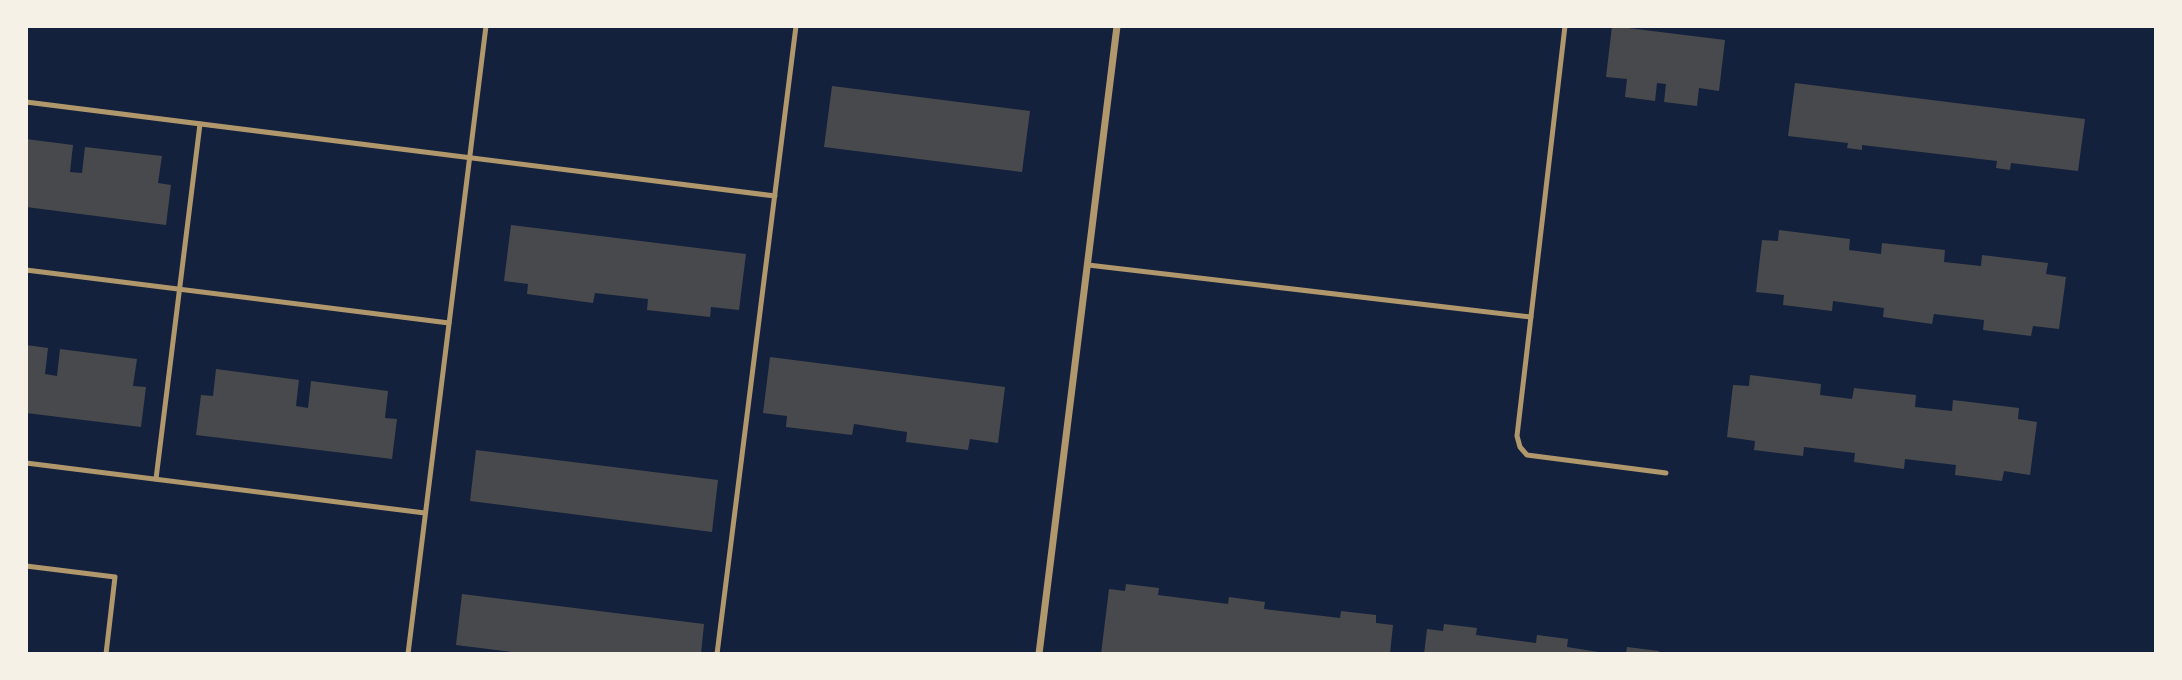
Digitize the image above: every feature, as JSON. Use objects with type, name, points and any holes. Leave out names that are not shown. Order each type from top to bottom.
[{"type":"street","points":[[1040,654],[1117,26]]},
{"type":"lane","points":[[408,654],[486,26]]},
{"type":"lane","points":[[717,654],[796,26]]},
{"type":"lane","points":[[1565,26],[1517,436],[1520,447],[1527,455],[1666,473]]},
{"type":"lane","points":[[26,103],[775,197]]},
{"type":"lane","points":[[156,479],[200,124]]},
{"type":"lane","points":[[1088,264],[1531,317]]},
{"type":"lane","points":[[26,270],[449,323]]},
{"type":"lane","points":[[26,463],[425,513]]},
{"type":"lane","points":[[26,566],[116,577],[106,654]]},
{"type":"building","points":[[1612,26],[1725,40],[1719,91],[1699,88],[1697,106],[1664,102],[1666,84],[1657,83],[1655,101],[1625,97],[1627,79],[1606,77]]},
{"type":"building","points":[[1795,83],[2085,119],[2078,171],[2011,163],[2010,170],[1996,168],[1997,161],[1862,145],[1862,150],[1847,148],[1848,143],[1788,136]]},
{"type":"building","points":[[832,86],[1030,111],[1022,172],[824,147]]},
{"type":"building","points":[[26,139],[73,145],[70,172],[82,173],[85,147],[162,156],[158,183],[171,185],[166,225],[26,207]]},
{"type":"building","points":[[511,225],[746,254],[739,310],[711,307],[710,317],[647,310],[648,299],[595,293],[593,303],[527,294],[528,284],[504,281]]},
{"type":"building","points":[[1779,230],[1850,239],[1849,250],[1881,254],[1882,243],[1945,250],[1944,262],[1981,266],[1982,255],[2048,263],[2046,274],[2066,277],[2059,329],[2033,326],[2031,336],[1983,330],[1984,320],[1934,314],[1932,324],[1883,317],[1884,308],[1833,301],[1832,311],[1783,305],[1784,295],[1756,292],[1762,240],[1778,241]]},
{"type":"building","points":[[26,345],[48,348],[45,374],[57,376],[60,349],[137,359],[133,386],[146,387],[141,427],[26,413]]},
{"type":"building","points":[[770,357],[1005,387],[998,443],[970,439],[968,450],[906,442],[907,432],[854,424],[852,435],[786,427],[787,416],[763,413]]},
{"type":"building","points":[[216,369],[299,380],[296,406],[308,408],[311,381],[388,391],[385,418],[397,419],[392,459],[196,435],[201,395],[213,396]]},
{"type":"building","points":[[1750,375],[1821,384],[1820,395],[1852,399],[1854,388],[1916,395],[1915,407],[1952,411],[1953,400],[2019,408],[2018,419],[2037,422],[2030,475],[2004,471],[2002,481],[1955,475],[1956,465],[1905,459],[1904,469],[1854,462],[1855,453],[1804,447],[1803,456],[1754,450],[1755,441],[1727,437],[1733,385],[1749,386]]},
{"type":"building","points":[[476,450],[718,480],[712,532],[470,501]]},
{"type":"building","points":[[1126,584],[1159,588],[1158,595],[1228,604],[1229,597],[1265,602],[1264,609],[1340,618],[1341,611],[1376,615],[1376,623],[1393,625],[1390,654],[1101,654],[1109,589],[1125,591]]},
{"type":"building","points":[[462,594],[704,624],[701,654],[527,654],[456,645]]},
{"type":"building","points":[[1444,624],[1477,628],[1476,635],[1536,643],[1537,635],[1568,639],[1567,647],[1611,654],[1424,654],[1427,629],[1443,631]]},
{"type":"building","points":[[1627,647],[1659,651],[1658,654],[1626,654]]}]
